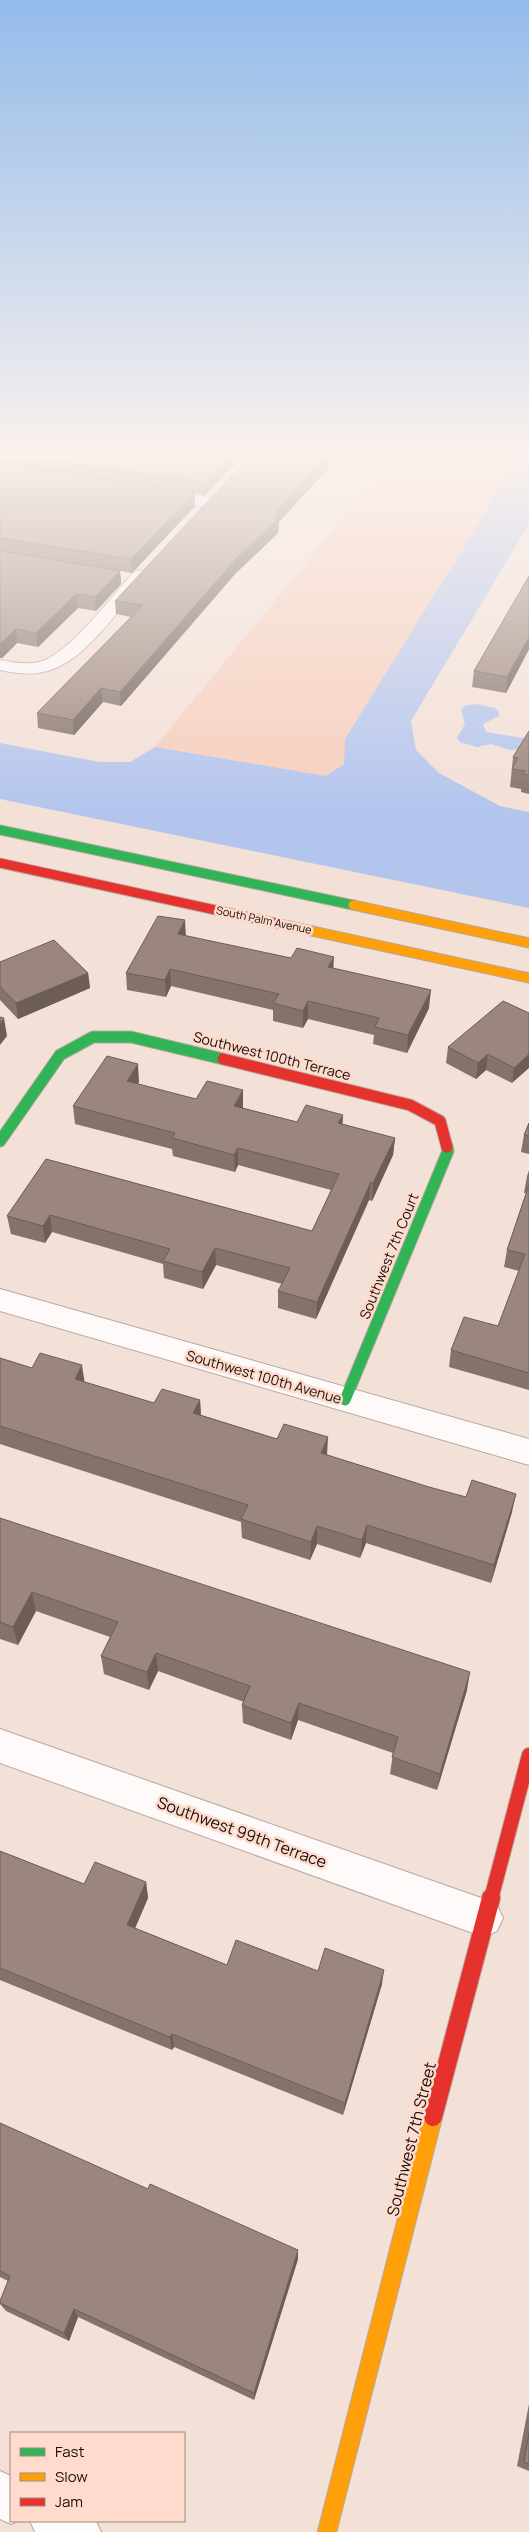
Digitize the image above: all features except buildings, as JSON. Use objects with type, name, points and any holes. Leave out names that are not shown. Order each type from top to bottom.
[{"type":"street","points":[[0,665],[23,669],[48,666],[64,658],[139,576]]},
{"type":"street","points":[[116,577],[135,580]]},
{"type":"street","points":[[0,830],[529,943]]},
{"type":"street","name":"South Palm Avenue","points":[[0,863],[529,978]]},
{"type":"street","name":"Southwest 100th Terrace","points":[[0,1141],[60,1055],[94,1037],[131,1037],[140,1039],[410,1105],[440,1121]]},
{"type":"street","name":"Southwest 7th Court","points":[[345,1400],[448,1151],[440,1121]]},
{"type":"street","name":"Southwest 100th Avenue","points":[[0,1300],[529,1452]]},
{"type":"street","name":"Southwest 99th Terrace","points":[[0,1746],[484,1918]]},
{"type":"street","name":"Southwest 7th Street","points":[[327,2532],[484,1918],[529,1755]]},
{"type":"street","points":[[56,2522],[77,2532]]},
{"type":"shaded area","points":[[295,576],[446,576],[345,739],[344,764],[326,776],[155,747]]},
{"type":"water","points":[[446,576],[498,576],[411,721],[416,750],[439,773],[500,806],[529,812],[529,908],[0,799],[0,743],[99,762],[130,762],[155,747],[326,776],[344,764],[345,739]]},
{"type":"water","points":[[477,704],[495,708],[499,712],[499,716],[483,724],[486,732],[523,738],[525,742],[520,749],[509,750],[491,744],[477,747],[460,742],[457,738],[465,724],[461,710],[464,706]]},
{"type":"traffic: fast","points":[[0,830],[353,905]]},
{"type":"traffic: fast","points":[[0,1141],[60,1055],[93,1037],[131,1037],[223,1059]]},
{"type":"traffic: fast","points":[[345,1400],[448,1151],[447,1147]]},
{"type":"traffic: slow","points":[[353,905],[529,943]]},
{"type":"traffic: slow","points":[[289,926],[529,978]]},
{"type":"traffic: slow","points":[[327,2532],[433,2117]]},
{"type":"traffic: jam","points":[[0,863],[289,926]]},
{"type":"traffic: jam","points":[[223,1059],[410,1105],[440,1121],[447,1147]]},
{"type":"traffic: jam","points":[[433,2117],[529,1755]]}]
